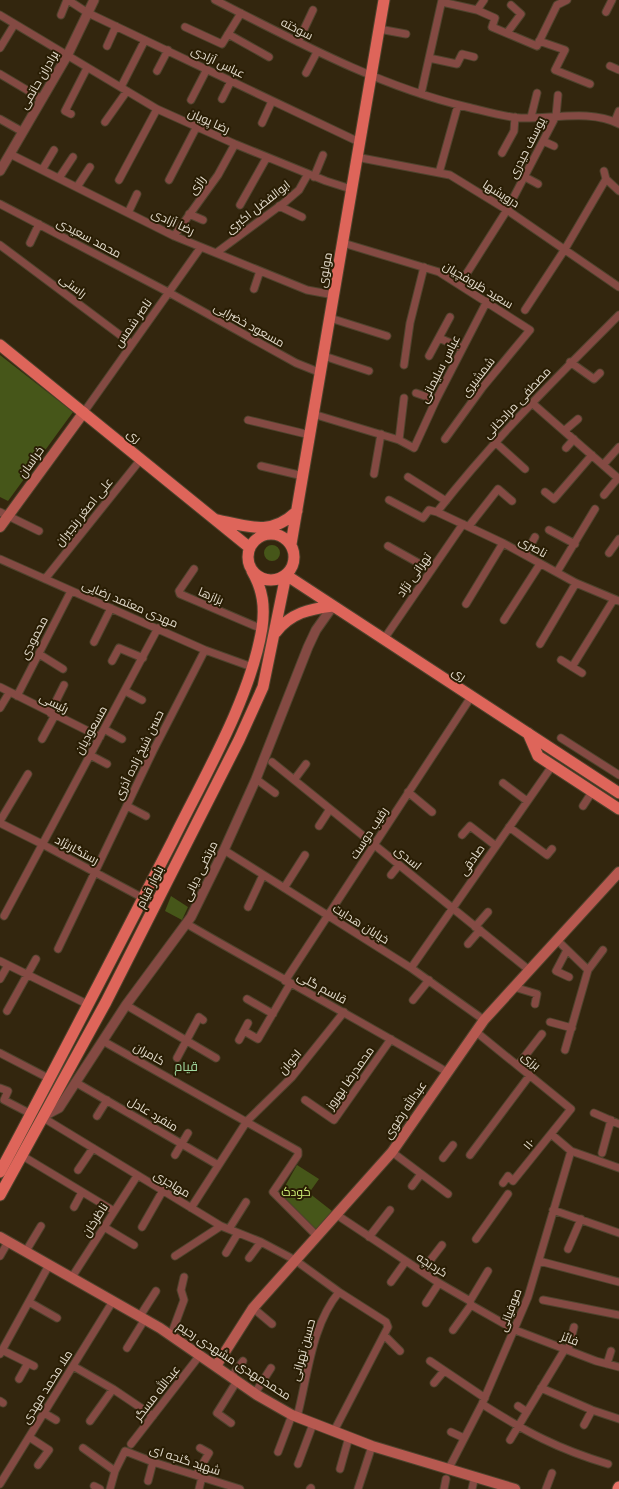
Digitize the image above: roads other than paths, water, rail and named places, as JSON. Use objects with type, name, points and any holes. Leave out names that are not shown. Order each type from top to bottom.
[{"type":"main road","name":"مولوی","points":[[291,544],[384,0]]},
{"type":"main road","name":"ری","points":[[0,345],[250,548]]},
{"type":"main road","name":"خراسان","points":[[0,527],[4,514],[84,412]]},
{"type":"main road","points":[[215,520],[238,525],[265,527],[281,524],[297,511]]},
{"type":"main road","points":[[270,533],[283,536],[291,544],[295,557],[290,570],[286,575],[272,580],[258,576],[252,571],[249,564],[250,548],[258,538],[270,533]]},
{"type":"main road","name":"بلوار قیام","points":[[0,1172],[89,1005],[232,720],[252,667],[262,629],[264,607],[263,597],[259,584],[252,571]]},
{"type":"main road","name":"ری","points":[[286,575],[619,793]]},
{"type":"main road","name":"بلوار قیام","points":[[0,1195],[106,1002],[239,740],[263,687],[286,575]]},
{"type":"main road","points":[[262,629],[269,629],[274,634],[283,623],[296,614],[312,609],[333,606]]},
{"type":"main road","points":[[527,733],[538,756],[619,809]]},
{"type":"main road","name":"عبدالله رضوی","points":[[216,1366],[253,1308],[392,1152],[475,1031],[619,872]]},
{"type":"main road","name":"محمدمهدی مشهدی رحیم","points":[[4,1239],[142,1317],[171,1335],[255,1393],[294,1416],[372,1446],[515,1489]]},
{"type":"street","name":"عباس آزادی","points":[[67,0],[88,13],[359,142]]},
{"type":"street","points":[[62,15],[67,0]]},
{"type":"street","name":"برادران حاتمی","points":[[0,171],[67,56],[94,0]]},
{"type":"street","name":"سوخته","points":[[215,0],[337,62],[421,94],[458,105],[515,117],[556,116],[609,118],[617,123]]},
{"type":"street","points":[[477,10],[484,0]]},
{"type":"street","points":[[421,94],[442,1],[477,10],[495,18],[492,27],[537,46],[556,5],[567,0]]},
{"type":"street","points":[[606,12],[612,0]]},
{"type":"street","points":[[507,33],[521,14],[511,5]]},
{"type":"street","points":[[298,42],[314,10]]},
{"type":"street","points":[[185,27],[222,44],[241,13]]},
{"type":"street","name":"رضا پویان","points":[[0,16],[157,109],[196,128],[311,175],[351,189]]},
{"type":"street","points":[[0,48],[14,24]]},
{"type":"street","points":[[107,46],[116,26]]},
{"type":"street","points":[[380,29],[406,34]]},
{"type":"street","points":[[228,34],[269,57]]},
{"type":"street","points":[[105,122],[124,89],[145,40]]},
{"type":"street","points":[[539,41],[565,50],[555,70],[590,84]]},
{"type":"street","points":[[157,71],[168,50]]},
{"type":"street","points":[[306,73],[317,52]]},
{"type":"street","points":[[429,58],[458,64],[462,54],[474,57]]},
{"type":"street","points":[[610,66],[619,70]]},
{"type":"street","points":[[71,114],[65,111],[87,68]]},
{"type":"street","points":[[191,100],[207,69]]},
{"type":"street","points":[[0,74],[42,99]]},
{"type":"street","points":[[222,99],[231,81]]},
{"type":"street","points":[[531,117],[537,93]]},
{"type":"street","points":[[556,116],[558,95]]},
{"type":"street","points":[[262,123],[272,101]]},
{"type":"street","points":[[439,173],[458,105]]},
{"type":"street","points":[[119,180],[157,109]]},
{"type":"street","points":[[617,123],[619,111]]},
{"type":"street","name":"یوسف حیدری","points":[[467,273],[507,210],[556,116]]},
{"type":"street","points":[[502,153],[514,131],[515,117]]},
{"type":"street","points":[[0,119],[23,132]]},
{"type":"street","points":[[168,180],[196,128]]},
{"type":"street","points":[[543,140],[554,146]]},
{"type":"street","name":"رازی","points":[[174,236],[218,175],[235,144]]},
{"type":"street","points":[[42,170],[54,150]]},
{"type":"street","name":"رضا آزادی","points":[[10,154],[174,236],[314,292],[334,295]]},
{"type":"street","name":"ابوالفضل اکبری","points":[[216,253],[299,190],[311,175],[323,155]]},
{"type":"street","points":[[59,178],[73,157]]},
{"type":"street","points":[[240,205],[267,157]]},
{"type":"street","name":"درویشها","points":[[356,157],[450,175],[507,210],[619,287]]},
{"type":"street","points":[[77,187],[90,167]]},
{"type":"street","points":[[604,171],[606,179],[619,191]]},
{"type":"street","points":[[525,177],[538,184]]},
{"type":"street","points":[[525,310],[565,249],[606,179]]},
{"type":"street","points":[[128,213],[137,194]]},
{"type":"street","name":"محمد سعیدی","points":[[0,204],[168,292]]},
{"type":"street","points":[[279,206],[302,217]]},
{"type":"street","points":[[189,214],[203,220]]},
{"type":"street","points":[[30,243],[40,224]]},
{"type":"street","name":"سعید ظروفچیان","points":[[343,243],[439,272],[487,301],[530,330]]},
{"type":"street","name":"راستی","points":[[0,246],[132,344]]},
{"type":"street","name":"ناصر شمس","points":[[84,412],[201,247]]},
{"type":"street","points":[[404,366],[410,323],[424,267]]},
{"type":"street","points":[[254,289],[260,271]]},
{"type":"street","name":"مسعود خضرایی","points":[[168,292],[296,364],[321,373]]},
{"type":"street","name":"عباس سلیمانی","points":[[399,440],[414,448],[436,400],[487,301]]},
{"type":"street","name":"مصطفی مرادخانی","points":[[437,512],[532,403],[570,362],[619,315]]},
{"type":"street","points":[[429,356],[450,317]]},
{"type":"street","points":[[330,318],[387,336]]},
{"type":"street","name":"شمشیری","points":[[445,438],[488,379],[530,330]]},
{"type":"street","points":[[439,338],[462,348]]},
{"type":"street","points":[[324,356],[369,371]]},
{"type":"street","points":[[570,362],[594,379],[600,373]]},
{"type":"street","points":[[416,392],[436,400]]},
{"type":"street","points":[[314,414],[399,440],[404,398]]},
{"type":"street","points":[[532,403],[618,479],[604,495]]},
{"type":"street","points":[[564,431],[578,419]]},
{"type":"street","points":[[248,420],[310,435]]},
{"type":"street","points":[[374,474],[381,434]]},
{"type":"street","points":[[566,448],[574,439]]},
{"type":"street","points":[[496,443],[525,469]]},
{"type":"street","points":[[603,465],[619,447]]},
{"type":"street","points":[[545,492],[554,499],[592,455]]},
{"type":"street","name":"علی اصغر رنجبران","points":[[44,579],[141,459]]},
{"type":"street","points":[[261,466],[303,476]]},
{"type":"street","points":[[408,477],[446,501]]},
{"type":"street","name":"تهرانی نژاد","points":[[384,639],[431,570],[466,525],[498,489],[512,502]]},
{"type":"street","points":[[389,500],[423,518],[429,510],[437,512]]},
{"type":"street","points":[[557,572],[595,509]]},
{"type":"street","name":"ناصری","points":[[437,512],[503,543],[576,583],[616,600]]},
{"type":"street","points":[[4,514],[39,531]]},
{"type":"street","points":[[549,530],[575,544]]},
{"type":"street","points":[[525,555],[535,537]]},
{"type":"street","points":[[609,553],[619,539]]},
{"type":"street","points":[[466,604],[503,543]]},
{"type":"street","points":[[388,546],[431,570]]},
{"type":"street","name":"مهدی معتمد رضایی","points":[[0,559],[205,650],[252,667]]},
{"type":"street","points":[[504,620],[540,564]]},
{"type":"street","name":"بزازها","points":[[194,569],[179,590],[180,594],[262,629]]},
{"type":"street","points":[[540,644],[576,583]]},
{"type":"street","name":"محمودی","points":[[17,696],[71,591]]},
{"type":"street","points":[[572,667],[616,600]]},
{"type":"street","name":"مرتضی دیانی","points":[[42,1117],[59,1108],[126,1005],[187,924],[224,850],[256,779],[308,647],[316,630],[333,606]]},
{"type":"street","points":[[94,642],[111,608]]},
{"type":"street","name":"مسعودیان","points":[[4,916],[158,628]]},
{"type":"street","points":[[112,661],[119,648],[143,658]]},
{"type":"street","name":"حسن شیخ زاده آذری","points":[[58,949],[94,871],[205,650]]},
{"type":"street","points":[[39,654],[63,669]]},
{"type":"street","points":[[561,660],[582,673]]},
{"type":"street","points":[[42,738],[64,685]]},
{"type":"street","name":"رئیسی","points":[[0,687],[100,737]]},
{"type":"street","points":[[125,691],[142,700]]},
{"type":"street","points":[[0,708],[9,692]]},
{"type":"street","name":"رقیب دوست","points":[[244,1031],[258,1039],[273,1014],[288,982],[328,916],[471,697]]},
{"type":"street","points":[[104,729],[122,739]]},
{"type":"street","points":[[561,738],[619,775]]},
{"type":"street","points":[[90,755],[107,764]]},
{"type":"street","name":"اسدی","points":[[272,762],[529,970]]},
{"type":"street","points":[[294,780],[306,764]]},
{"type":"street","name":"صادقی","points":[[411,968],[552,766]]},
{"type":"street","points":[[0,822],[28,774]]},
{"type":"street","points":[[256,779],[275,793]]},
{"type":"street","points":[[503,783],[527,801]]},
{"type":"street","points":[[408,792],[432,812]]},
{"type":"street","points":[[583,806],[592,792]]},
{"type":"street","points":[[127,806],[146,816]]},
{"type":"street","points":[[319,826],[330,809]]},
{"type":"street","name":"رستگارنژاد","points":[[0,822],[143,898]]},
{"type":"street","points":[[462,835],[470,826],[496,846]]},
{"type":"street","points":[[509,827],[547,855],[552,849]]},
{"type":"street","name":"خیابان‌ هدایت","points":[[224,850],[411,968],[484,1020]]},
{"type":"street","points":[[284,888],[305,855]]},
{"type":"street","points":[[391,876],[399,865]]},
{"type":"street","points":[[248,907],[263,875]]},
{"type":"street","points":[[468,944],[488,912]]},
{"type":"street","name":"قاسم گلی","points":[[187,924],[447,1072]]},
{"type":"street","points":[[557,940],[588,970]]},
{"type":"street","points":[[567,950],[556,971],[569,977]]},
{"type":"street","points":[[565,1050],[588,970],[603,950]]},
{"type":"street","points":[[7,1011],[36,959]]},
{"type":"street","points":[[0,961],[89,1005]]},
{"type":"street","points":[[0,980],[8,965]]},
{"type":"street","points":[[413,1000],[429,980]]},
{"type":"street","points":[[514,987],[537,994],[536,1004]]},
{"type":"street","points":[[247,999],[273,1014]]},
{"type":"street","points":[[126,1005],[216,1058]]},
{"type":"street","name":"اخوان","points":[[191,1208],[247,1121],[292,1077],[344,1012]]},
{"type":"street","points":[[177,1058],[199,1017],[203,1020]]},
{"type":"street","points":[[550,1022],[572,1028]]},
{"type":"street","points":[[239,1040],[248,1023]]},
{"type":"street","name":"برزی","points":[[475,1031],[571,1109]]},
{"type":"street","points":[[518,1065],[542,1034]]},
{"type":"street","name":"محمدرضا بهروز","points":[[305,1100],[334,1120],[391,1039]]},
{"type":"street","name":"کامران","points":[[103,1041],[298,1151],[298,1155],[273,1192],[317,1236]]},
{"type":"street","points":[[0,1053],[50,1079]]},
{"type":"street","points":[[470,1155],[530,1075]]},
{"type":"street","name":"منفرد عادل","points":[[75,1082],[218,1165]]},
{"type":"street","points":[[0,1088],[8,1091],[2,1104],[31,1114]]},
{"type":"street","points":[[97,1116],[107,1100]]},
{"type":"street","name":"۱۱۰","points":[[503,1183],[508,1176],[513,1181],[571,1109]]},
{"type":"street","points":[[594,1113],[619,1124]]},
{"type":"street","name":"مهاجری","points":[[42,1117],[162,1192],[220,1226],[261,1242],[295,1260],[339,1292],[386,1322],[388,1327],[384,1335]]},
{"type":"street","points":[[602,1153],[612,1120]]},
{"type":"street","points":[[174,1155],[188,1133]]},
{"type":"street","points":[[551,1134],[571,1151],[619,1168]]},
{"type":"street","points":[[443,1158],[453,1145]]},
{"type":"street","points":[[78,1170],[92,1148]]},
{"type":"street","name":"صوفیانی","points":[[449,1468],[483,1401],[528,1297],[571,1151]]},
{"type":"street","points":[[392,1152],[448,1194]]},
{"type":"street","points":[[21,1155],[114,1211]]},
{"type":"street","points":[[412,1186],[421,1174]]},
{"type":"street","name":"ناظرخان","points":[[72,1277],[137,1176]]},
{"type":"street","points":[[74,1207],[82,1192]]},
{"type":"street","points":[[142,1227],[162,1192]]},
{"type":"street","points":[[476,1239],[508,1194]]},
{"type":"street","points":[[229,1229],[246,1202]]},
{"type":"street","points":[[369,1237],[390,1210]]},
{"type":"street","points":[[553,1210],[619,1233]]},
{"type":"street","name":"کردبچه","points":[[337,1215],[439,1283],[515,1330]]},
{"type":"street","points":[[568,1249],[581,1220]]},
{"type":"street","points":[[26,1251],[40,1226]]},
{"type":"street","points":[[175,1256],[220,1226]]},
{"type":"street","points":[[104,1227],[134,1245]]},
{"type":"street","points":[[226,1253],[238,1232]]},
{"type":"street","points":[[0,1256],[4,1239]]},
{"type":"street","points":[[249,1258],[261,1242]]},
{"type":"street","points":[[422,1271],[442,1245]]},
{"type":"street","points":[[391,1282],[406,1261]]},
{"type":"street","points":[[539,1261],[619,1282]]},
{"type":"street","points":[[19,1379],[31,1365],[1,1352],[49,1265]]},
{"type":"street","points":[[453,1330],[488,1271]]},
{"type":"street","points":[[171,1335],[184,1300],[182,1290],[184,1277]]},
{"type":"street","points":[[426,1303],[439,1283]]},
{"type":"street","points":[[127,1348],[156,1291]]},
{"type":"street","name":"حسین تهرانی","points":[[278,1452],[294,1416],[314,1346],[328,1305],[339,1292]]},
{"type":"street","points":[[543,1300],[619,1315]]},
{"type":"street","name":"ملا محمد مهدی","points":[[0,1484],[113,1301]]},
{"type":"street","points":[[29,1302],[57,1318]]},
{"type":"street","points":[[253,1308],[272,1324]]},
{"type":"street","points":[[510,1440],[566,1350],[574,1327]]},
{"type":"street","name":"فائز","points":[[515,1330],[566,1350],[619,1367]]},
{"type":"street","points":[[334,1431],[384,1335],[400,1351]]},
{"type":"street","points":[[607,1364],[611,1351]]},
{"type":"street","name":"عبدالله مسگر","points":[[131,1444],[200,1355]]},
{"type":"street","points":[[231,1423],[217,1413],[243,1361]]},
{"type":"street","points":[[430,1361],[518,1427],[574,1454],[608,1464]]},
{"type":"street","points":[[73,1366],[113,1389],[153,1416]]},
{"type":"street","points":[[255,1393],[271,1368]]},
{"type":"street","points":[[434,1383],[444,1371]]},
{"type":"street","points":[[541,1388],[592,1410],[619,1419]]},
{"type":"street","points":[[90,1420],[113,1389]]},
{"type":"street","points":[[518,1406],[527,1412]]},
{"type":"street","points":[[584,1425],[592,1410]]},
{"type":"street","points":[[44,1413],[56,1420]]},
{"type":"street","points":[[298,1464],[313,1424]]},
{"type":"street","points":[[451,1432],[464,1438]]},
{"type":"street","points":[[29,1437],[49,1450],[38,1465]]},
{"type":"street","points":[[340,1469],[349,1437]]},
{"type":"street","points":[[358,1489],[372,1446]]},
{"type":"street","points":[[83,1448],[115,1471],[110,1489]]},
{"type":"street","points":[[199,1489],[199,1476],[209,1453],[200,1448]]},
{"type":"street","name":"شهید گنجه ای","points":[[115,1471],[125,1451],[153,1462],[237,1489]]},
{"type":"street","points":[[148,1481],[153,1462]]},
{"type":"street","points":[[546,1489],[552,1473]]},
{"type":"street","points":[[472,1489],[475,1476]]},
{"type":"street","points":[[444,1489],[446,1479]]},
{"type":"district","name":"قیام","points":[[186,1067]]},
{"type":"park label","name":"کودک","points":[[296,1192]]}]
